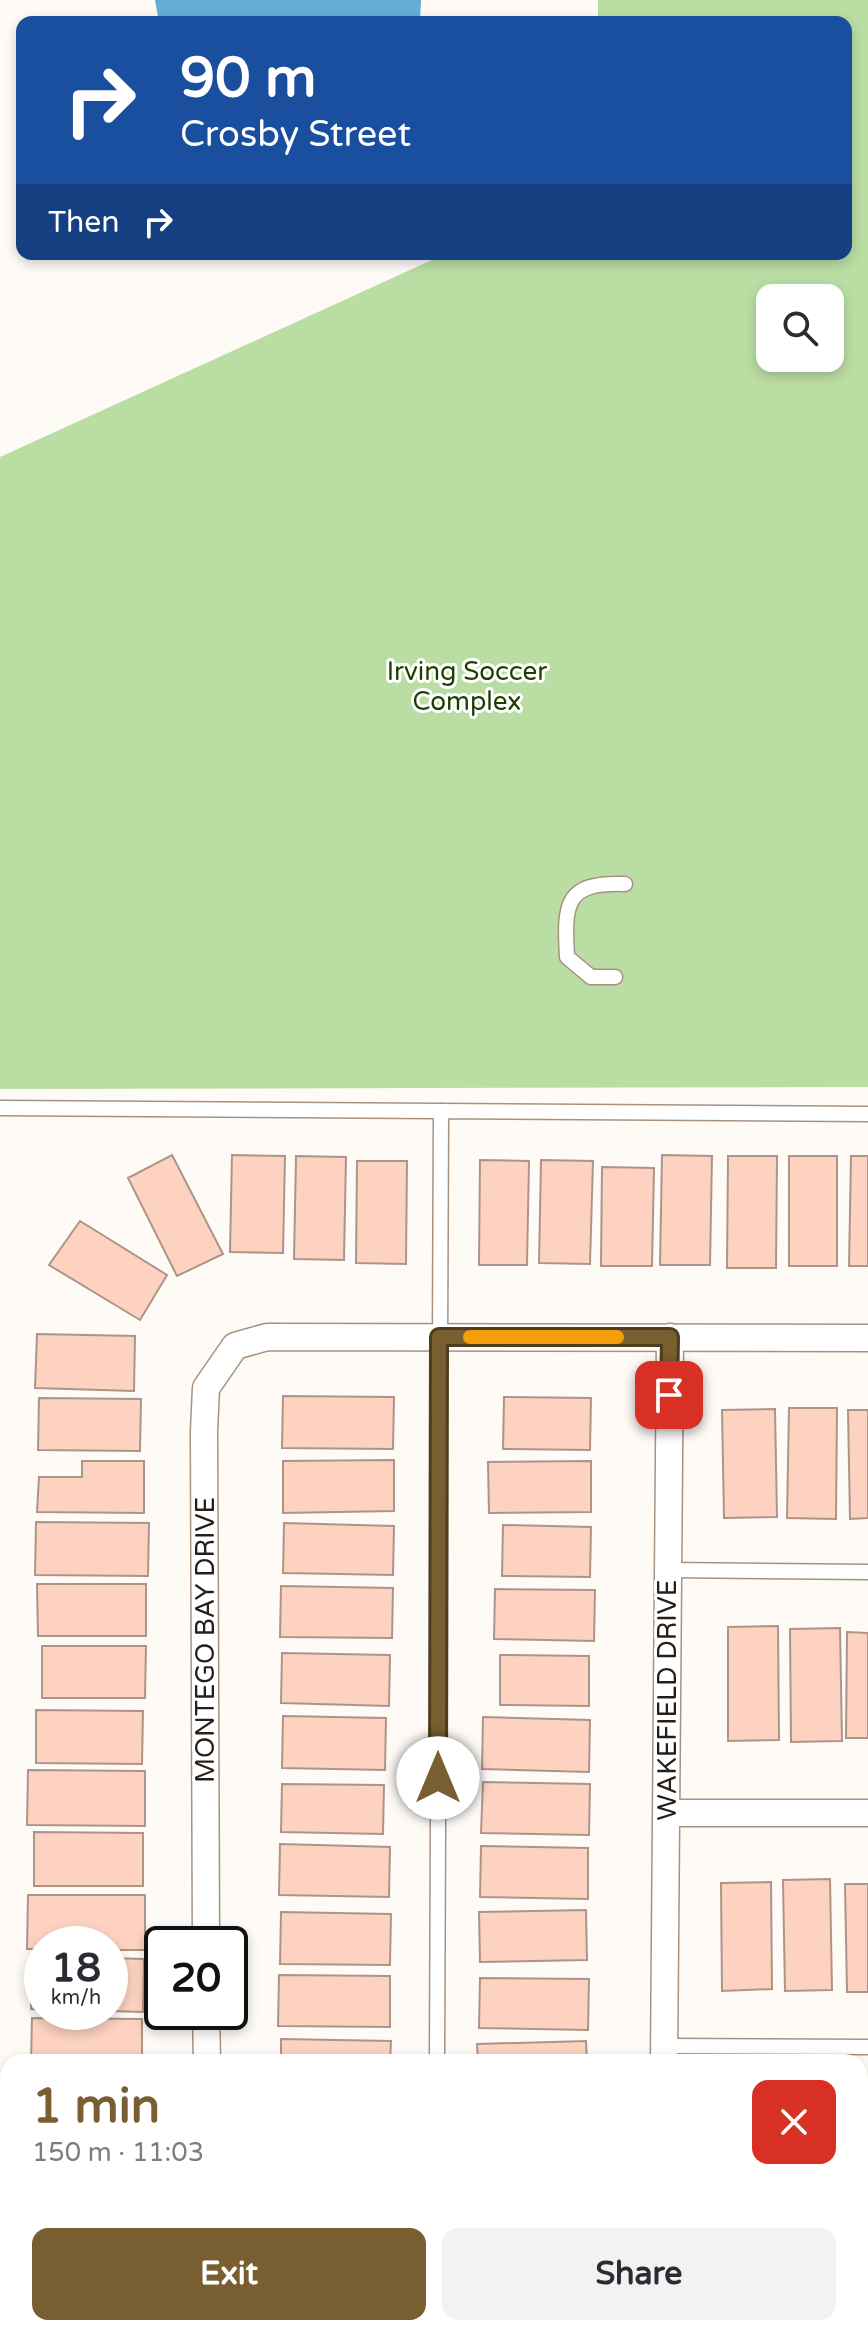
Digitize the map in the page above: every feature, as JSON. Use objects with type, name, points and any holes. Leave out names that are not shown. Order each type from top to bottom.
[{"type":"street","name":"MONTEGO BAY DRIVE","points":[[206,1926],[206,1388],[235,1346],[267,1337],[439,1337]]},
{"type":"street","points":[[439,1337],[868,1338]]},
{"type":"street","name":"WAKEFIELD DRIVE","points":[[664,2054],[670,1337]]},
{"type":"street","points":[[666,1813],[868,1813]]},
{"type":"street","points":[[206,2030],[207,2054]]},
{"type":"lane","points":[[615,977],[591,977],[567,957],[565,927],[569,904],[580,891],[596,883],[625,884]]},
{"type":"lane","points":[[0,1108],[868,1114]]},
{"type":"lane","points":[[437,2054],[441,1111]]},
{"type":"lane","points":[[667,1570],[868,1572]]},
{"type":"lane","points":[[664,2054],[868,2047]]},
{"type":"green space","name":"Irving Soccer Complex","points":[[598,0],[868,0],[868,1087],[0,1089],[0,457],[432,260],[852,260],[852,16],[598,16]]},
{"type":"water","points":[[155,0],[421,0],[420,16],[158,16]]},
{"type":"building","points":[[172,1155],[223,1254],[177,1276],[128,1178]]},
{"type":"building","points":[[232,1155],[285,1156],[283,1253],[230,1252]]},
{"type":"building","points":[[662,1155],[712,1156],[710,1265],[660,1265]]},
{"type":"building","points":[[296,1156],[346,1157],[344,1260],[294,1259]]},
{"type":"building","points":[[728,1156],[777,1156],[776,1268],[727,1268]]},
{"type":"building","points":[[789,1156],[837,1156],[837,1266],[789,1266]]},
{"type":"building","points":[[851,1156],[868,1156],[868,1266],[849,1266]]},
{"type":"building","points":[[480,1160],[529,1161],[527,1265],[479,1265]]},
{"type":"building","points":[[541,1160],[593,1161],[590,1264],[539,1263]]},
{"type":"building","points":[[357,1161],[407,1161],[406,1264],[356,1263]]},
{"type":"building","points":[[602,1167],[654,1168],[652,1266],[601,1266]]},
{"type":"building","points":[[80,1221],[167,1275],[140,1320],[49,1265]]},
{"type":"building","points":[[37,1334],[135,1336],[134,1391],[35,1388]]},
{"type":"building","points":[[283,1396],[394,1397],[393,1449],[282,1448]]},
{"type":"building","points":[[504,1397],[591,1398],[590,1450],[503,1449]]},
{"type":"building","points":[[39,1398],[141,1399],[140,1451],[38,1450]]},
{"type":"building","points":[[789,1408],[837,1408],[836,1519],[787,1518]]},
{"type":"building","points":[[775,1409],[777,1517],[724,1518],[722,1410]]},
{"type":"building","points":[[848,1410],[868,1410],[868,1518],[850,1519]]},
{"type":"building","points":[[394,1460],[394,1511],[283,1513],[283,1461]]},
{"type":"building","points":[[82,1461],[144,1461],[144,1513],[37,1512],[39,1477],[82,1477]]},
{"type":"building","points":[[591,1461],[591,1512],[489,1513],[488,1462]]},
{"type":"building","points":[[36,1522],[149,1523],[148,1576],[35,1575]]},
{"type":"building","points":[[284,1523],[394,1526],[393,1575],[283,1573]]},
{"type":"building","points":[[503,1525],[591,1527],[590,1577],[502,1576]]},
{"type":"building","points":[[37,1584],[146,1584],[146,1636],[38,1636]]},
{"type":"building","points":[[281,1586],[393,1588],[392,1638],[280,1637]]},
{"type":"building","points":[[495,1589],[595,1590],[594,1641],[494,1639]]},
{"type":"building","points":[[778,1626],[779,1740],[728,1741],[728,1627]]},
{"type":"building","points":[[840,1628],[842,1741],[791,1742],[790,1629]]},
{"type":"building","points":[[847,1632],[868,1633],[868,1738],[846,1738]]},
{"type":"building","points":[[42,1646],[146,1646],[145,1698],[42,1698]]},
{"type":"building","points":[[282,1653],[390,1655],[389,1706],[281,1703]]},
{"type":"building","points":[[500,1655],[589,1656],[589,1706],[500,1705]]},
{"type":"building","points":[[36,1710],[143,1711],[142,1764],[36,1763]]},
{"type":"building","points":[[283,1716],[386,1718],[385,1770],[282,1768]]},
{"type":"building","points":[[483,1717],[590,1720],[589,1772],[482,1769]]},
{"type":"building","points":[[28,1770],[145,1771],[145,1826],[27,1825]]},
{"type":"building","points":[[483,1782],[590,1784],[589,1835],[481,1833]]},
{"type":"building","points":[[282,1784],[384,1785],[383,1834],[281,1832]]},
{"type":"building","points":[[34,1832],[143,1833],[143,1886],[34,1886]]},
{"type":"building","points":[[280,1844],[390,1847],[389,1897],[279,1895]]},
{"type":"building","points":[[481,1846],[588,1848],[588,1899],[480,1897]]},
{"type":"building","points":[[830,1879],[832,1990],[785,1991],[783,1880]]},
{"type":"building","points":[[771,1882],[772,1989],[722,1991],[721,1883]]},
{"type":"building","points":[[845,1884],[868,1884],[868,1992],[847,1992]]},
{"type":"building","points":[[28,1895],[145,1895],[144,1950],[128,1950],[128,1926],[27,1926]]},
{"type":"building","points":[[586,1910],[587,1960],[480,1962],[479,1912]]},
{"type":"building","points":[[281,1912],[391,1914],[390,1965],[280,1964]]},
{"type":"building","points":[[128,1959],[144,1959],[143,2012],[128,2012]]},
{"type":"building","points":[[279,1975],[390,1976],[390,2027],[278,2026]]},
{"type":"building","points":[[480,1978],[589,1979],[588,2030],[479,2028]]},
{"type":"building","points":[[128,2019],[142,2019],[142,2054],[31,2054],[32,2030],[128,2030]]},
{"type":"building","points":[[281,2039],[391,2041],[390,2054],[281,2054]]},
{"type":"building","points":[[586,2041],[587,2054],[478,2054],[477,2044]]},
{"type":"slow traffic","points":[[470,1337],[617,1337]]},
{"type":"route","points":[[438,1778],[439,1337],[670,1337],[669,1395]]}]
